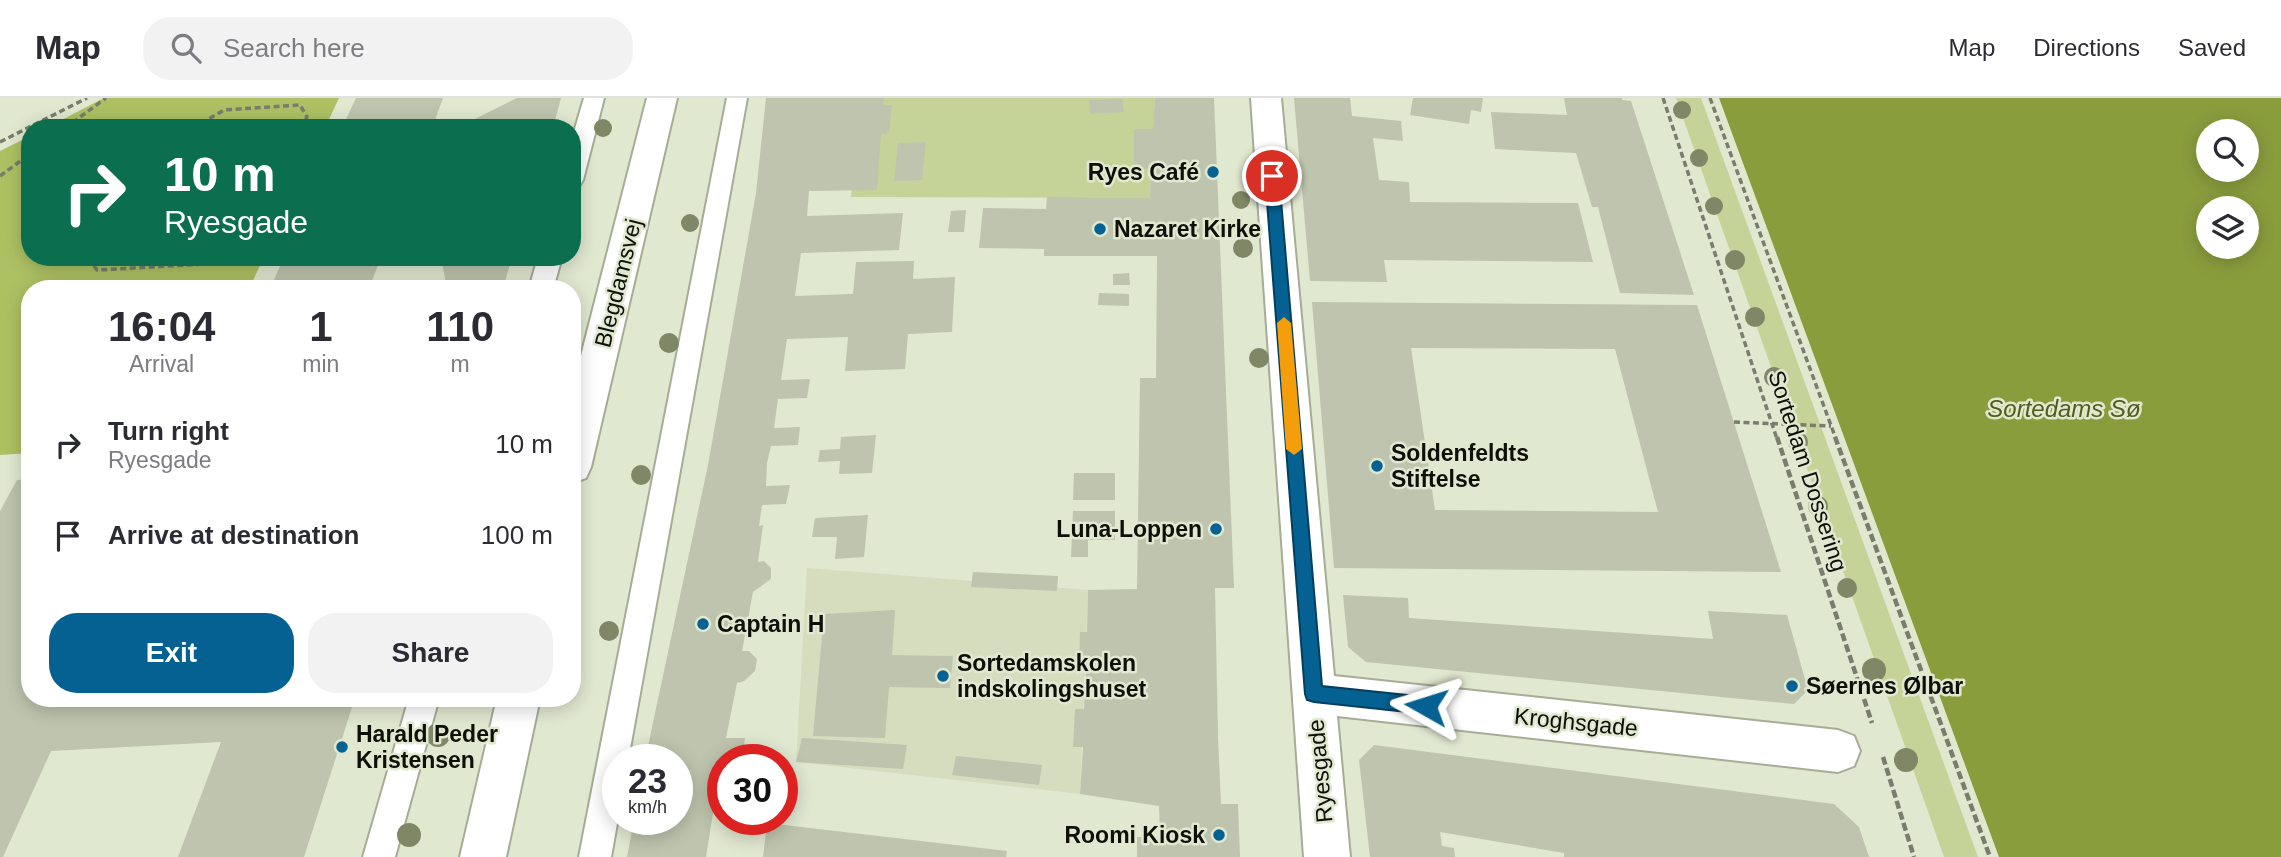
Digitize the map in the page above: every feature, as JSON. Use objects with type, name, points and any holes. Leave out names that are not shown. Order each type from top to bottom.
[{"type":"street","name":"Blegdamsvej","points":[[581,430],[662,98]]},
{"type":"street","name":"Ryesgade","points":[[1266,98],[1327,857]]},
{"type":"street","name":"Kroghsgade","points":[[1314,694],[1838,751]]},
{"type":"street","points":[[483,857],[517,707]]},
{"type":"lane","points":[[581,146],[594,98]]},
{"type":"lane","points":[[595,857],[737,98]]},
{"type":"lane","points":[[379,857],[421,707]]},
{"type":"path","points":[[45,119],[87,98]]},
{"type":"path","points":[[78,119],[106,98]]},
{"type":"path","name":"Sortedam Dossering","points":[[1663,98],[1874,728]]},
{"type":"path","points":[[1710,98],[1990,857]]},
{"type":"path","points":[[208,119],[224,110],[300,105],[306,119]]},
{"type":"path","points":[[0,142],[21,131]]},
{"type":"path","points":[[0,176],[21,161]]},
{"type":"path","points":[[94,266],[97,270],[170,266]]},
{"type":"path","points":[[1734,422],[1831,426]]},
{"type":"path","points":[[1882,755],[1914,857]]},
{"type":"shaded area","points":[[104,98],[339,98],[329,119],[63,119]]},
{"type":"shaded area","points":[[859,98],[1155,98],[1150,198],[851,197]]},
{"type":"shaded area","points":[[1676,98],[1701,98],[1978,857],[1944,857]]},
{"type":"shaded area","points":[[21,140],[21,266],[260,266],[253,280],[21,280],[21,454],[0,455],[0,151]]},
{"type":"shaded area","name":"Sortedamskolen indskolingshuset","points":[[807,568],[1088,590],[1080,794],[798,762]]},
{"type":"water","name":"Sortedams Sø","points":[[1719,98],[2281,98],[2281,857],[1999,857]]},
{"type":"building","points":[[356,98],[443,98],[435,119],[346,119]]},
{"type":"building","points":[[517,98],[561,98],[555,119],[475,119]]},
{"type":"building","points":[[766,98],[884,98],[883,105],[892,105],[889,133],[881,134],[877,190],[809,191],[807,216],[903,213],[899,250],[801,253],[795,296],[853,294],[856,262],[914,261],[913,279],[955,277],[952,332],[908,334],[905,369],[845,371],[848,337],[787,339],[781,380],[810,379],[807,398],[778,399],[774,428],[800,427],[798,445],[771,446],[767,463],[766,486],[790,485],[786,504],[762,505],[759,526],[763,525],[758,562],[764,561],[771,568],[771,579],[753,592],[742,651],[749,651],[757,659],[755,671],[744,681],[737,683],[726,738],[745,738],[744,744],[707,744],[707,835],[710,835],[706,857],[627,857],[631,835],[693,835],[693,744],[648,744],[708,465],[756,193]]},
{"type":"building","points":[[1155,98],[1214,98],[1234,588],[1215,588],[1218,737],[1221,804],[1238,804],[1240,857],[1137,857],[1137,837],[1160,837],[1159,806],[1080,794],[1083,747],[1073,747],[1075,709],[1084,709],[1086,667],[1079,667],[1080,632],[1087,632],[1088,590],[1137,589],[1140,378],[1156,378],[1157,256],[1044,256],[1044,249],[979,248],[983,208],[1046,209],[1047,197],[1150,198],[1151,169],[1134,169],[1134,129],[1153,129]]},
{"type":"building","points":[[1294,98],[1350,98],[1352,116],[1401,121],[1403,141],[1373,138],[1379,180],[1409,182],[1410,202],[1578,203],[1593,262],[1384,260],[1387,282],[1310,281]]},
{"type":"building","points":[[1413,98],[1483,98],[1481,112],[1471,110],[1469,124],[1410,115]]},
{"type":"building","points":[[1564,98],[1622,98],[1631,101],[1694,295],[1620,293],[1598,207],[1592,207],[1576,153],[1495,149],[1491,112],[1567,115]]},
{"type":"building","points":[[1122,99],[1124,112],[1090,114],[1089,100]]},
{"type":"building","points":[[926,142],[922,180],[894,181],[898,143]]},
{"type":"building","points":[[966,210],[964,232],[948,232],[951,211]]},
{"type":"building","points":[[280,266],[378,266],[372,280],[274,280]]},
{"type":"building","points":[[443,266],[509,266],[506,280],[445,280]]},
{"type":"building","points":[[1129,273],[1130,285],[1113,285],[1113,274]]},
{"type":"building","points":[[1099,293],[1129,294],[1129,306],[1098,305]]},
{"type":"building","name":"Soldenfeldts Stiftelse","points":[[1312,302],[1697,305],[1781,572],[1334,568]],"holes":[[[1411,348],[1615,349],[1658,512],[1435,510]]]},
{"type":"building","points":[[876,435],[872,473],[839,474],[840,461],[818,462],[820,450],[840,449],[841,437]]},
{"type":"building","points":[[1074,473],[1115,473],[1115,500],[1073,500]]},
{"type":"building","points":[[17,480],[21,480],[21,707],[352,707],[304,857],[178,857],[221,742],[51,751],[3,857],[0,857],[0,511]]},
{"type":"building","points":[[1073,511],[1115,511],[1115,540],[1088,540],[1088,557],[1071,557]]},
{"type":"building","points":[[868,515],[864,557],[835,559],[837,537],[812,537],[815,518]]},
{"type":"building","points":[[973,572],[1058,576],[1057,591],[971,587]]},
{"type":"building","points":[[1343,595],[1408,598],[1409,618],[1713,639],[1708,611],[1787,615],[1808,690],[1794,704],[1366,662],[1348,647]]},
{"type":"building","points":[[895,610],[892,655],[953,656],[950,688],[889,687],[885,738],[813,736],[824,614]]},
{"type":"building","points":[[802,738],[907,745],[903,769],[798,762]]},
{"type":"building","points":[[1374,745],[1834,804],[1859,827],[1869,857],[1564,857],[1564,853],[1440,832],[1442,846],[1454,848],[1455,857],[1370,857],[1359,760]]},
{"type":"building","points":[[956,756],[1042,765],[1039,785],[952,775]]},
{"type":"building","points":[[798,827],[1007,851],[1006,857],[763,857],[766,835],[798,835]]},
{"type":"slow traffic","points":[[1284,323],[1294,449]]},
{"type":"place","name":"Ryes Café","points":[[1213,172]]},
{"type":"place","name":"Nazaret Kirke","points":[[1100,229]]},
{"type":"place","name":"Soldenfeldts Stiftelse","points":[[1377,466]]},
{"type":"place","name":"Luna-Loppen","points":[[1216,529]]},
{"type":"place","name":"Captain H","points":[[703,624]]},
{"type":"place","name":"Sortedamskolen indskolingshuset","points":[[943,676]]},
{"type":"place","name":"Søernes Ølbar","points":[[1792,686]]},
{"type":"place","name":"Harald Peder Kristensen","points":[[342,747]]},
{"type":"place","name":"Roomi Kiosk","points":[[1219,835]]},
{"type":"route","points":[[1272,176],[1314,694],[1426,706]]}]
